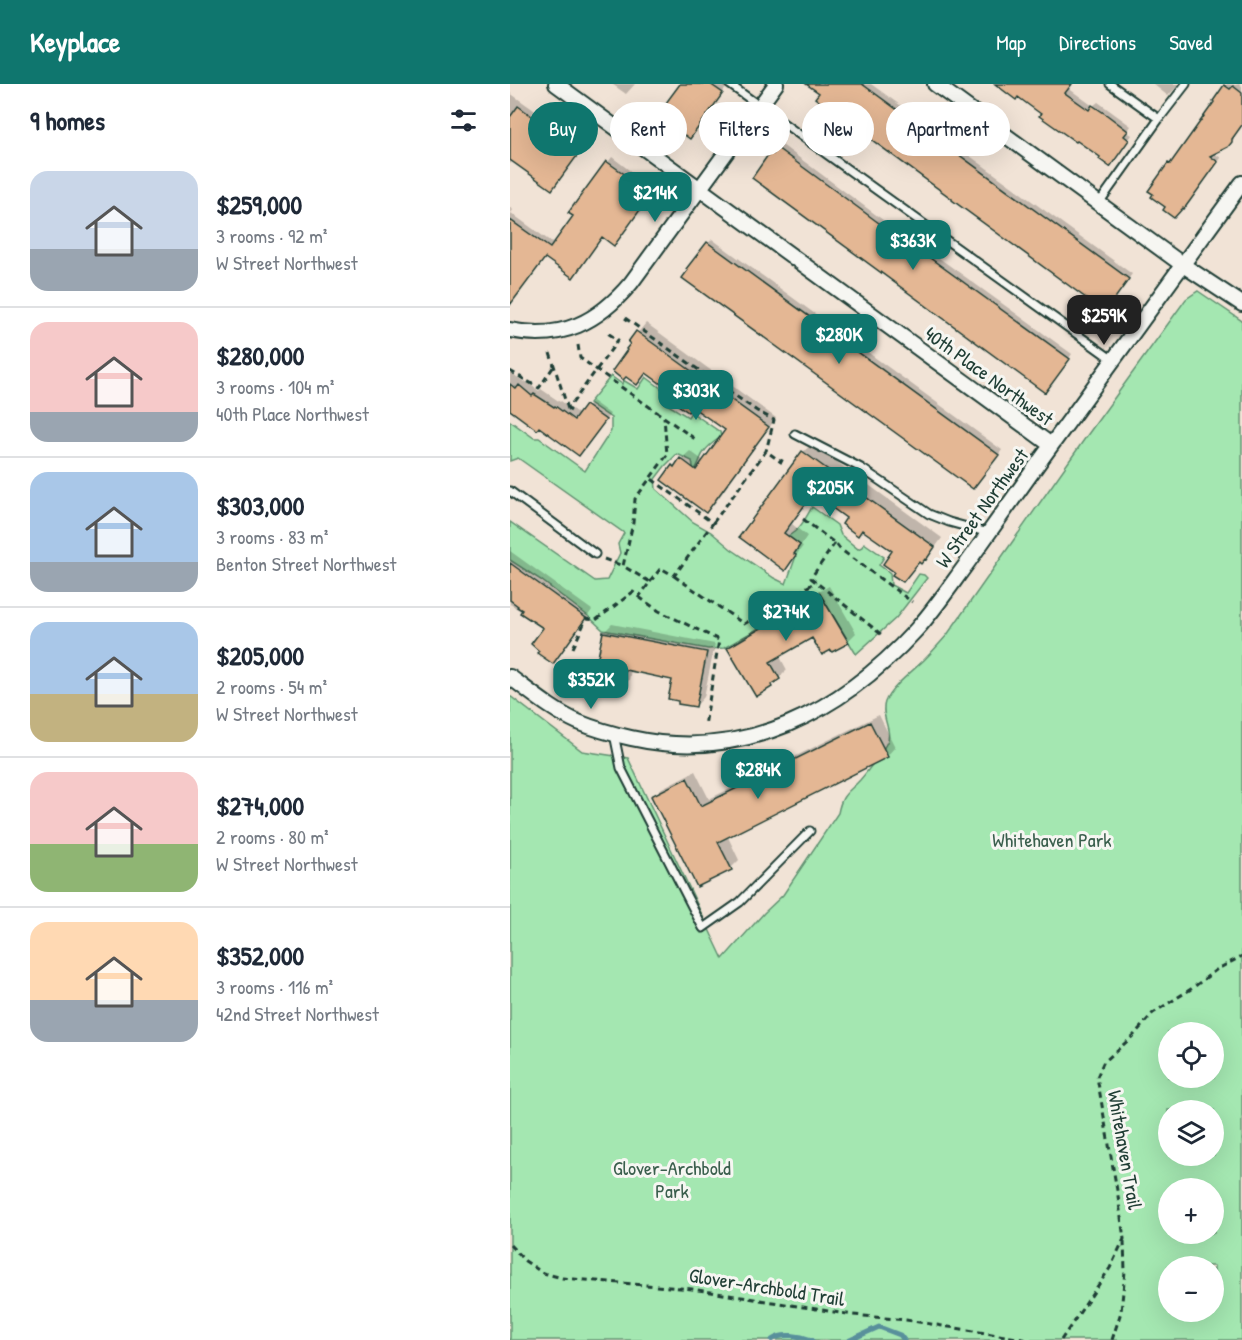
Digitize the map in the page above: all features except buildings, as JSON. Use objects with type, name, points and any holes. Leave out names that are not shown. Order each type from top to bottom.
[{"type":"street","name":"40th Place Northwest","points":[[555,84],[1051,445]]},
{"type":"street","points":[[762,102],[776,84]]},
{"type":"street","points":[[934,84],[1242,304]]},
{"type":"street","points":[[510,330],[534,333],[559,331],[583,324],[604,311],[631,283],[723,156]]},
{"type":"street","name":"W Street Northwest","points":[[510,677],[577,722],[614,734],[673,745],[708,744],[751,737],[796,721],[832,700],[873,670],[915,630],[941,600],[1242,183]]},
{"type":"lane","points":[[729,84],[754,102]]},
{"type":"lane","points":[[1110,84],[1159,119]]},
{"type":"lane","points":[[1099,203],[1186,84]]},
{"type":"lane","points":[[790,128],[1113,360]]},
{"type":"lane","points":[[795,434],[861,468],[929,514],[949,522],[989,532]]},
{"type":"lane","points":[[510,491],[595,554]]},
{"type":"lane","points":[[614,734],[621,768],[703,928],[740,902],[810,831]]},
{"type":"path","points":[[625,318],[757,411],[774,420],[766,451],[674,576]]},
{"type":"path","points":[[550,353],[569,410],[618,340],[606,332]]},
{"type":"path","points":[[578,345],[580,358],[694,439]]},
{"type":"path","points":[[510,370],[539,388],[554,366]]},
{"type":"path","points":[[623,566],[633,523],[634,499],[668,454],[664,417]]},
{"type":"path","points":[[766,451],[781,462],[783,458]]},
{"type":"path","points":[[650,478],[713,523]]},
{"type":"path","points":[[802,519],[912,602]]},
{"type":"path","points":[[835,543],[811,578],[882,635]]},
{"type":"path","points":[[595,554],[623,566],[650,582]]},
{"type":"path","points":[[639,597],[661,568],[744,624],[816,582]]},
{"type":"path","points":[[573,648],[586,619],[596,620],[633,592],[659,611],[719,640],[705,726]]},
{"type":"path","name":"Whitehaven Trail","points":[[1112,1340],[1121,1312],[1125,1271],[1124,1239],[1097,1077],[1102,1063],[1134,1035],[1153,1013],[1216,970],[1242,956]]},
{"type":"path","name":"Whitehaven Trail","points":[[1061,1340],[1110,1268],[1124,1239]]},
{"type":"path","name":"Glover-Archbold Trail","points":[[510,1245],[525,1261],[543,1273],[562,1278],[692,1289],[1029,1340]]},
{"type":"green space","points":[[1198,291],[1242,321],[1242,1340],[510,1340],[510,696],[582,751],[628,758],[723,959],[783,895],[838,813],[846,794],[882,751],[889,733],[884,713],[888,697],[947,635],[1186,299]]},
{"type":"green space","points":[[611,376],[622,384],[623,380],[638,389],[646,377],[670,395],[665,403],[688,417],[691,412],[720,432],[721,437],[706,450],[694,471],[692,461],[677,454],[655,479],[656,489],[693,522],[711,532],[731,549],[774,578],[786,584],[796,556],[794,554],[800,545],[788,536],[799,527],[812,507],[837,525],[841,535],[858,549],[864,543],[884,557],[879,565],[890,573],[891,585],[906,593],[919,574],[927,578],[896,618],[856,654],[819,592],[724,648],[708,649],[603,630],[541,580],[510,560],[510,522],[595,581],[607,580],[620,553],[618,544],[624,533],[518,458],[510,461],[510,421],[534,438],[539,438],[585,471],[611,431],[611,418],[589,403]]},
{"type":"waterway","points":[[850,1340],[879,1327],[900,1335],[904,1340]]},
{"type":"waterway","points":[[772,1340],[786,1335],[812,1340]]},
{"type":"park label","name":"Whitehaven Park","points":[[1052,840]]},
{"type":"park label","name":"Glover-Archbold Park","points":[[672,1180]]}]
